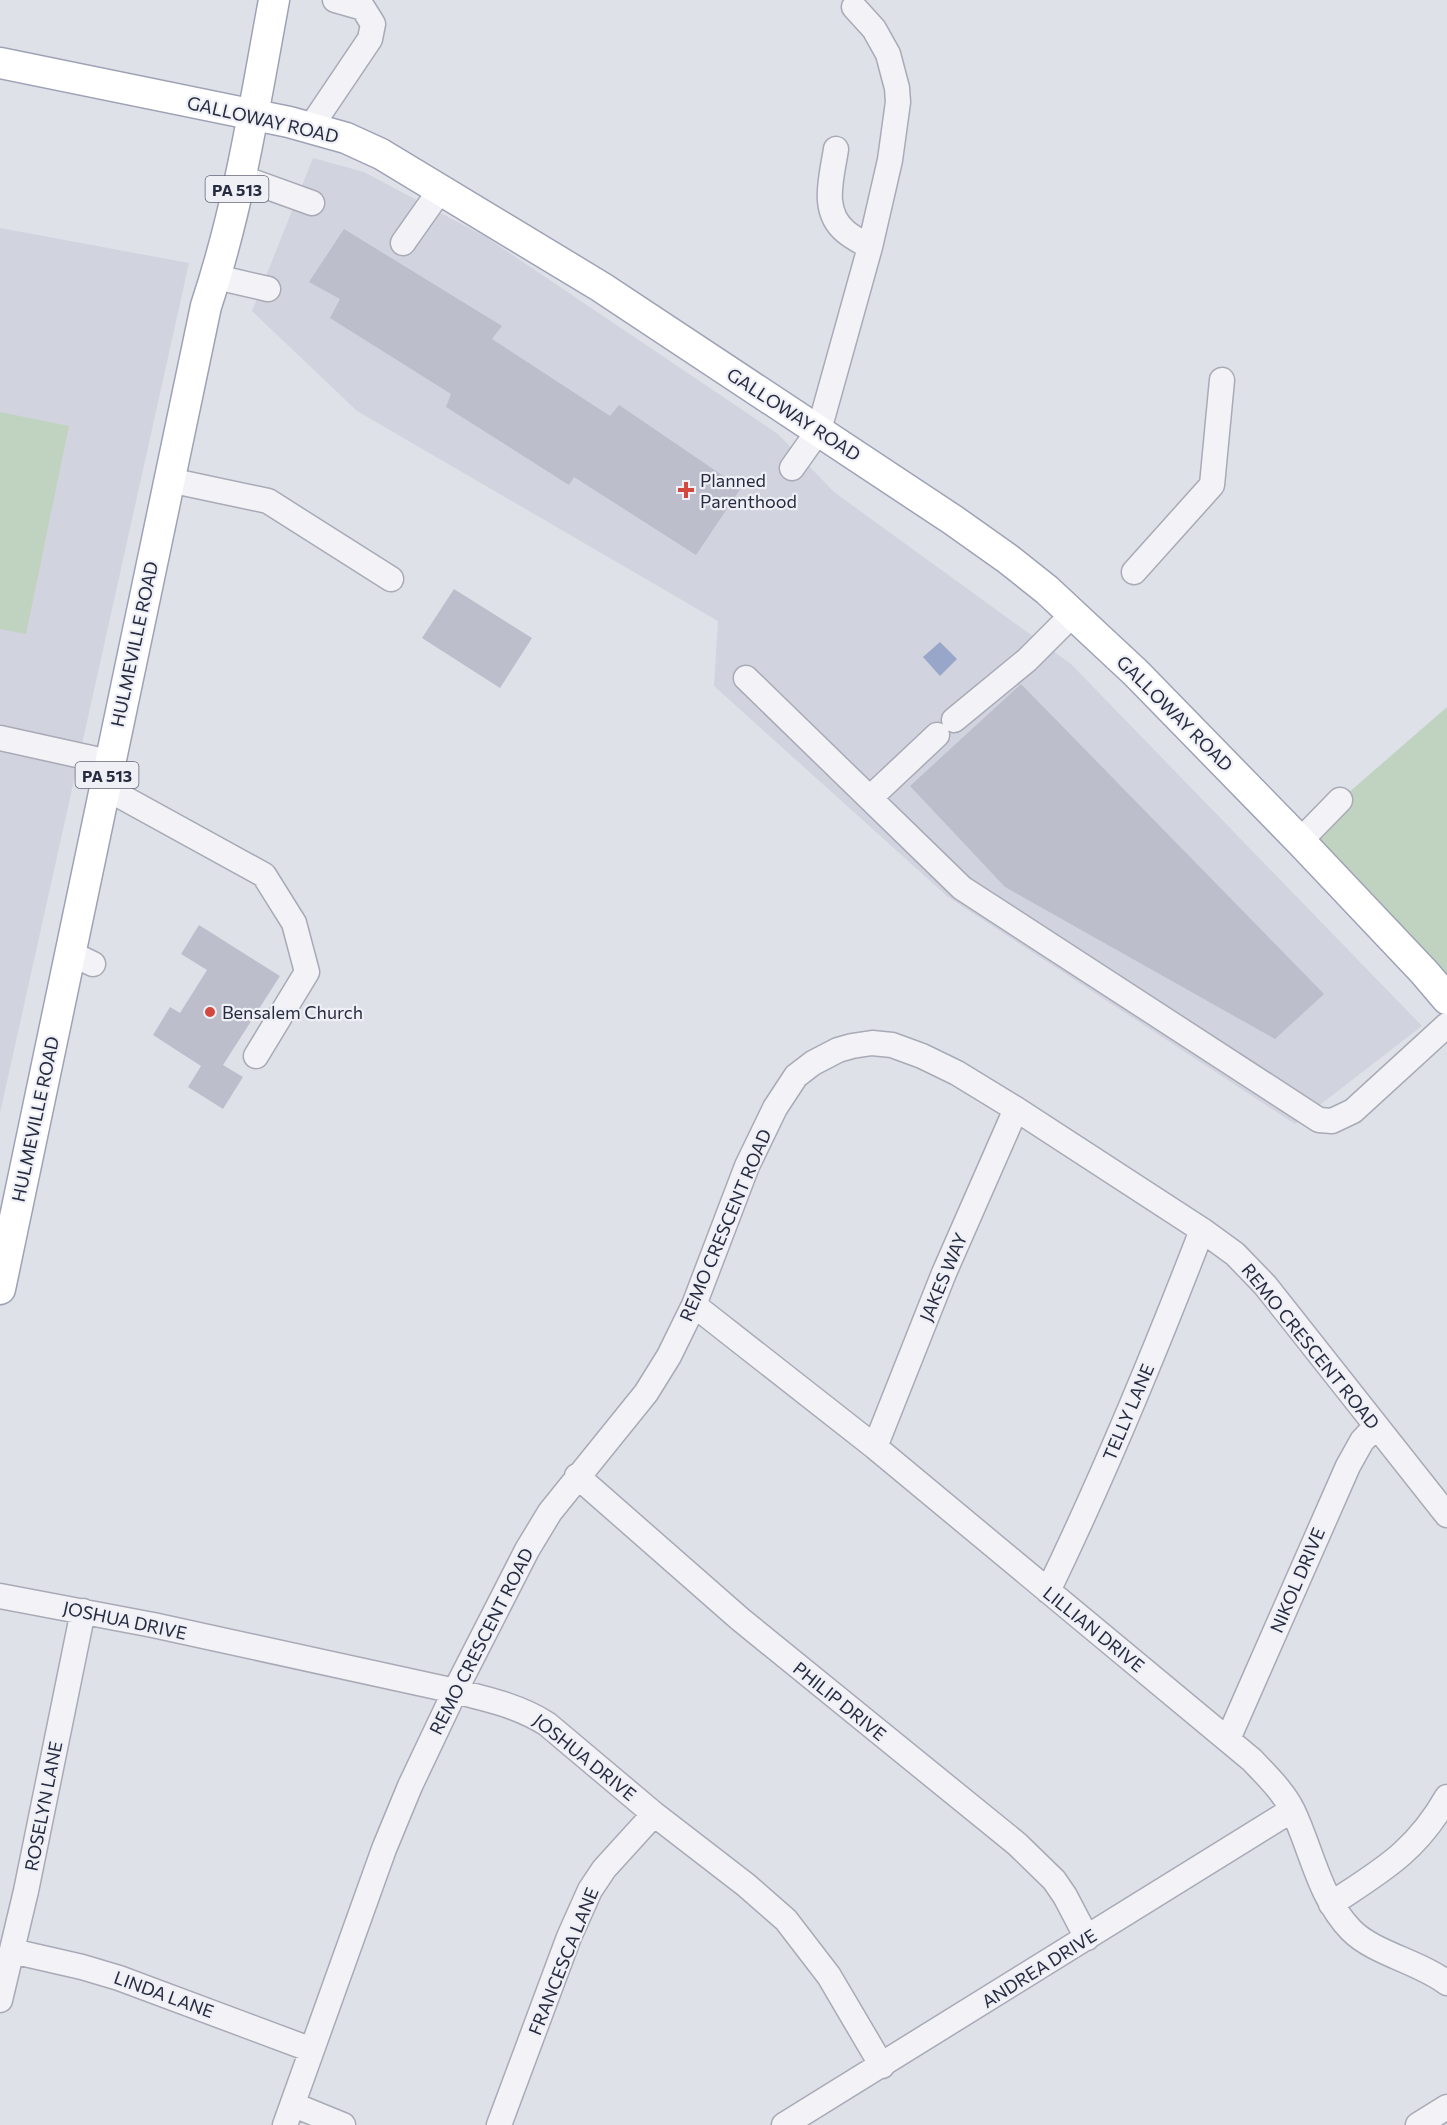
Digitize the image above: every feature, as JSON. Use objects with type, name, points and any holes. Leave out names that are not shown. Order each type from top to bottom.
[{"type":"main road","name":"HULMEVILLE ROAD","points":[[0,1289],[81,959],[107,775],[206,306],[216,277],[240,177],[274,0]]},
{"type":"main road","name":"GALLOWAY ROAD","points":[[0,63],[253,114],[346,138],[381,154],[441,189],[601,287],[819,430],[1008,559],[1047,590],[1202,739],[1447,999]]},
{"type":"street","points":[[310,128],[370,39],[373,24],[363,8],[335,0]]},
{"type":"street","points":[[792,468],[819,430],[870,247],[890,160],[898,102],[897,88],[888,54],[874,29],[854,7]]},
{"type":"street","points":[[836,148],[828,200],[831,213],[845,232],[870,247]]},
{"type":"street","points":[[240,177],[312,203]]},
{"type":"street","points":[[403,243],[441,189]]},
{"type":"street","points":[[216,277],[268,290]]},
{"type":"street","points":[[1134,572],[1212,485],[1222,380]]},
{"type":"street","points":[[169,480],[268,501],[392,579]]},
{"type":"street","points":[[870,798],[945,727],[1027,660],[1073,614]]},
{"type":"street","points":[[746,678],[962,888],[1319,1120],[1332,1121],[1353,1111],[1447,1025]]},
{"type":"street","points":[[0,738],[107,775],[264,875],[294,923],[307,972],[256,1056]]},
{"type":"street","points":[[1300,841],[1340,800]]},
{"type":"street","name":"REMO CRESCENT ROAD","points":[[289,2115],[384,1849],[410,1786],[455,1691],[527,1550],[550,1512],[646,1393],[669,1356],[694,1305],[747,1166],[775,1108],[796,1076],[813,1063],[838,1050],[872,1043],[892,1045],[957,1073],[1202,1230],[1235,1254],[1265,1285],[1447,1515]]},
{"type":"street","name":"JAKES WAY","points":[[875,1447],[944,1273],[1016,1109]]},
{"type":"street","name":"TELLY LANE","points":[[1048,1591],[1092,1500],[1202,1230]]},
{"type":"street","name":"LILLIAN DRIVE","points":[[694,1305],[875,1447],[1228,1739],[1274,1783],[1292,1810],[1330,1904],[1352,1931],[1379,1948],[1415,1964],[1447,1983]]},
{"type":"street","name":"NIKOL DRIVE","points":[[1228,1739],[1348,1466],[1362,1441],[1376,1426]]},
{"type":"street","name":"PHILIP DRIVE","points":[[578,1476],[740,1619],[1017,1844],[1054,1880],[1087,1938]]},
{"type":"street","name":"JOSHUA DRIVE","points":[[0,1596],[83,1611],[455,1691],[528,1712],[582,1752],[654,1814],[746,1885],[786,1920],[829,1976],[882,2066]]},
{"type":"street","name":"ROSELYN LANE","points":[[0,2000],[26,1891],[83,1611]]},
{"type":"street","points":[[1330,1904],[1393,1863],[1412,1847],[1431,1823],[1447,1797]]},
{"type":"street","name":"ANDREA DRIVE","points":[[786,2125],[1292,1810]]},
{"type":"street","name":"FRANCESCA LANE","points":[[499,2125],[569,1937],[590,1890],[604,1869],[654,1814]]},
{"type":"street","name":"LINDA LANE","points":[[12,1951],[82,1966],[119,1978],[312,2050]]},
{"type":"street","points":[[1418,2125],[1447,2108]]},
{"type":"street","points":[[289,2115],[344,2125]]},
{"type":"shaded area","points":[[313,158],[364,172],[486,237],[778,434],[834,492],[1071,664],[1422,1026],[1295,1124],[948,897],[714,686],[718,621],[357,411],[252,311]]},
{"type":"shaded area","points":[[0,228],[189,263],[0,1113]]},
{"type":"green space","points":[[0,412],[69,426],[26,634],[0,629]]},
{"type":"green space","points":[[1447,707],[1447,999],[1300,841],[1340,800]]},
{"type":"water","points":[[940,642],[957,659],[940,676],[923,657]]},
{"type":"building","points":[[344,229],[502,326],[492,339],[610,416],[619,405],[741,488],[696,555],[574,477],[569,485],[446,407],[451,394],[330,318],[340,299],[309,282]]},
{"type":"building","points":[[454,589],[532,638],[500,688],[422,638]]},
{"type":"building","points":[[1021,684],[1324,994],[1275,1039],[1005,887],[910,786]]},
{"type":"building","points":[[199,925],[280,976],[223,1065],[243,1077],[223,1109],[188,1087],[201,1066],[153,1035],[170,1007],[180,1013],[207,970],[181,954]]},
{"type":"place","name":"Planned Parenthood","points":[[686,490]]},
{"type":"place","name":"Bensalem Church","points":[[210,1012]]}]
